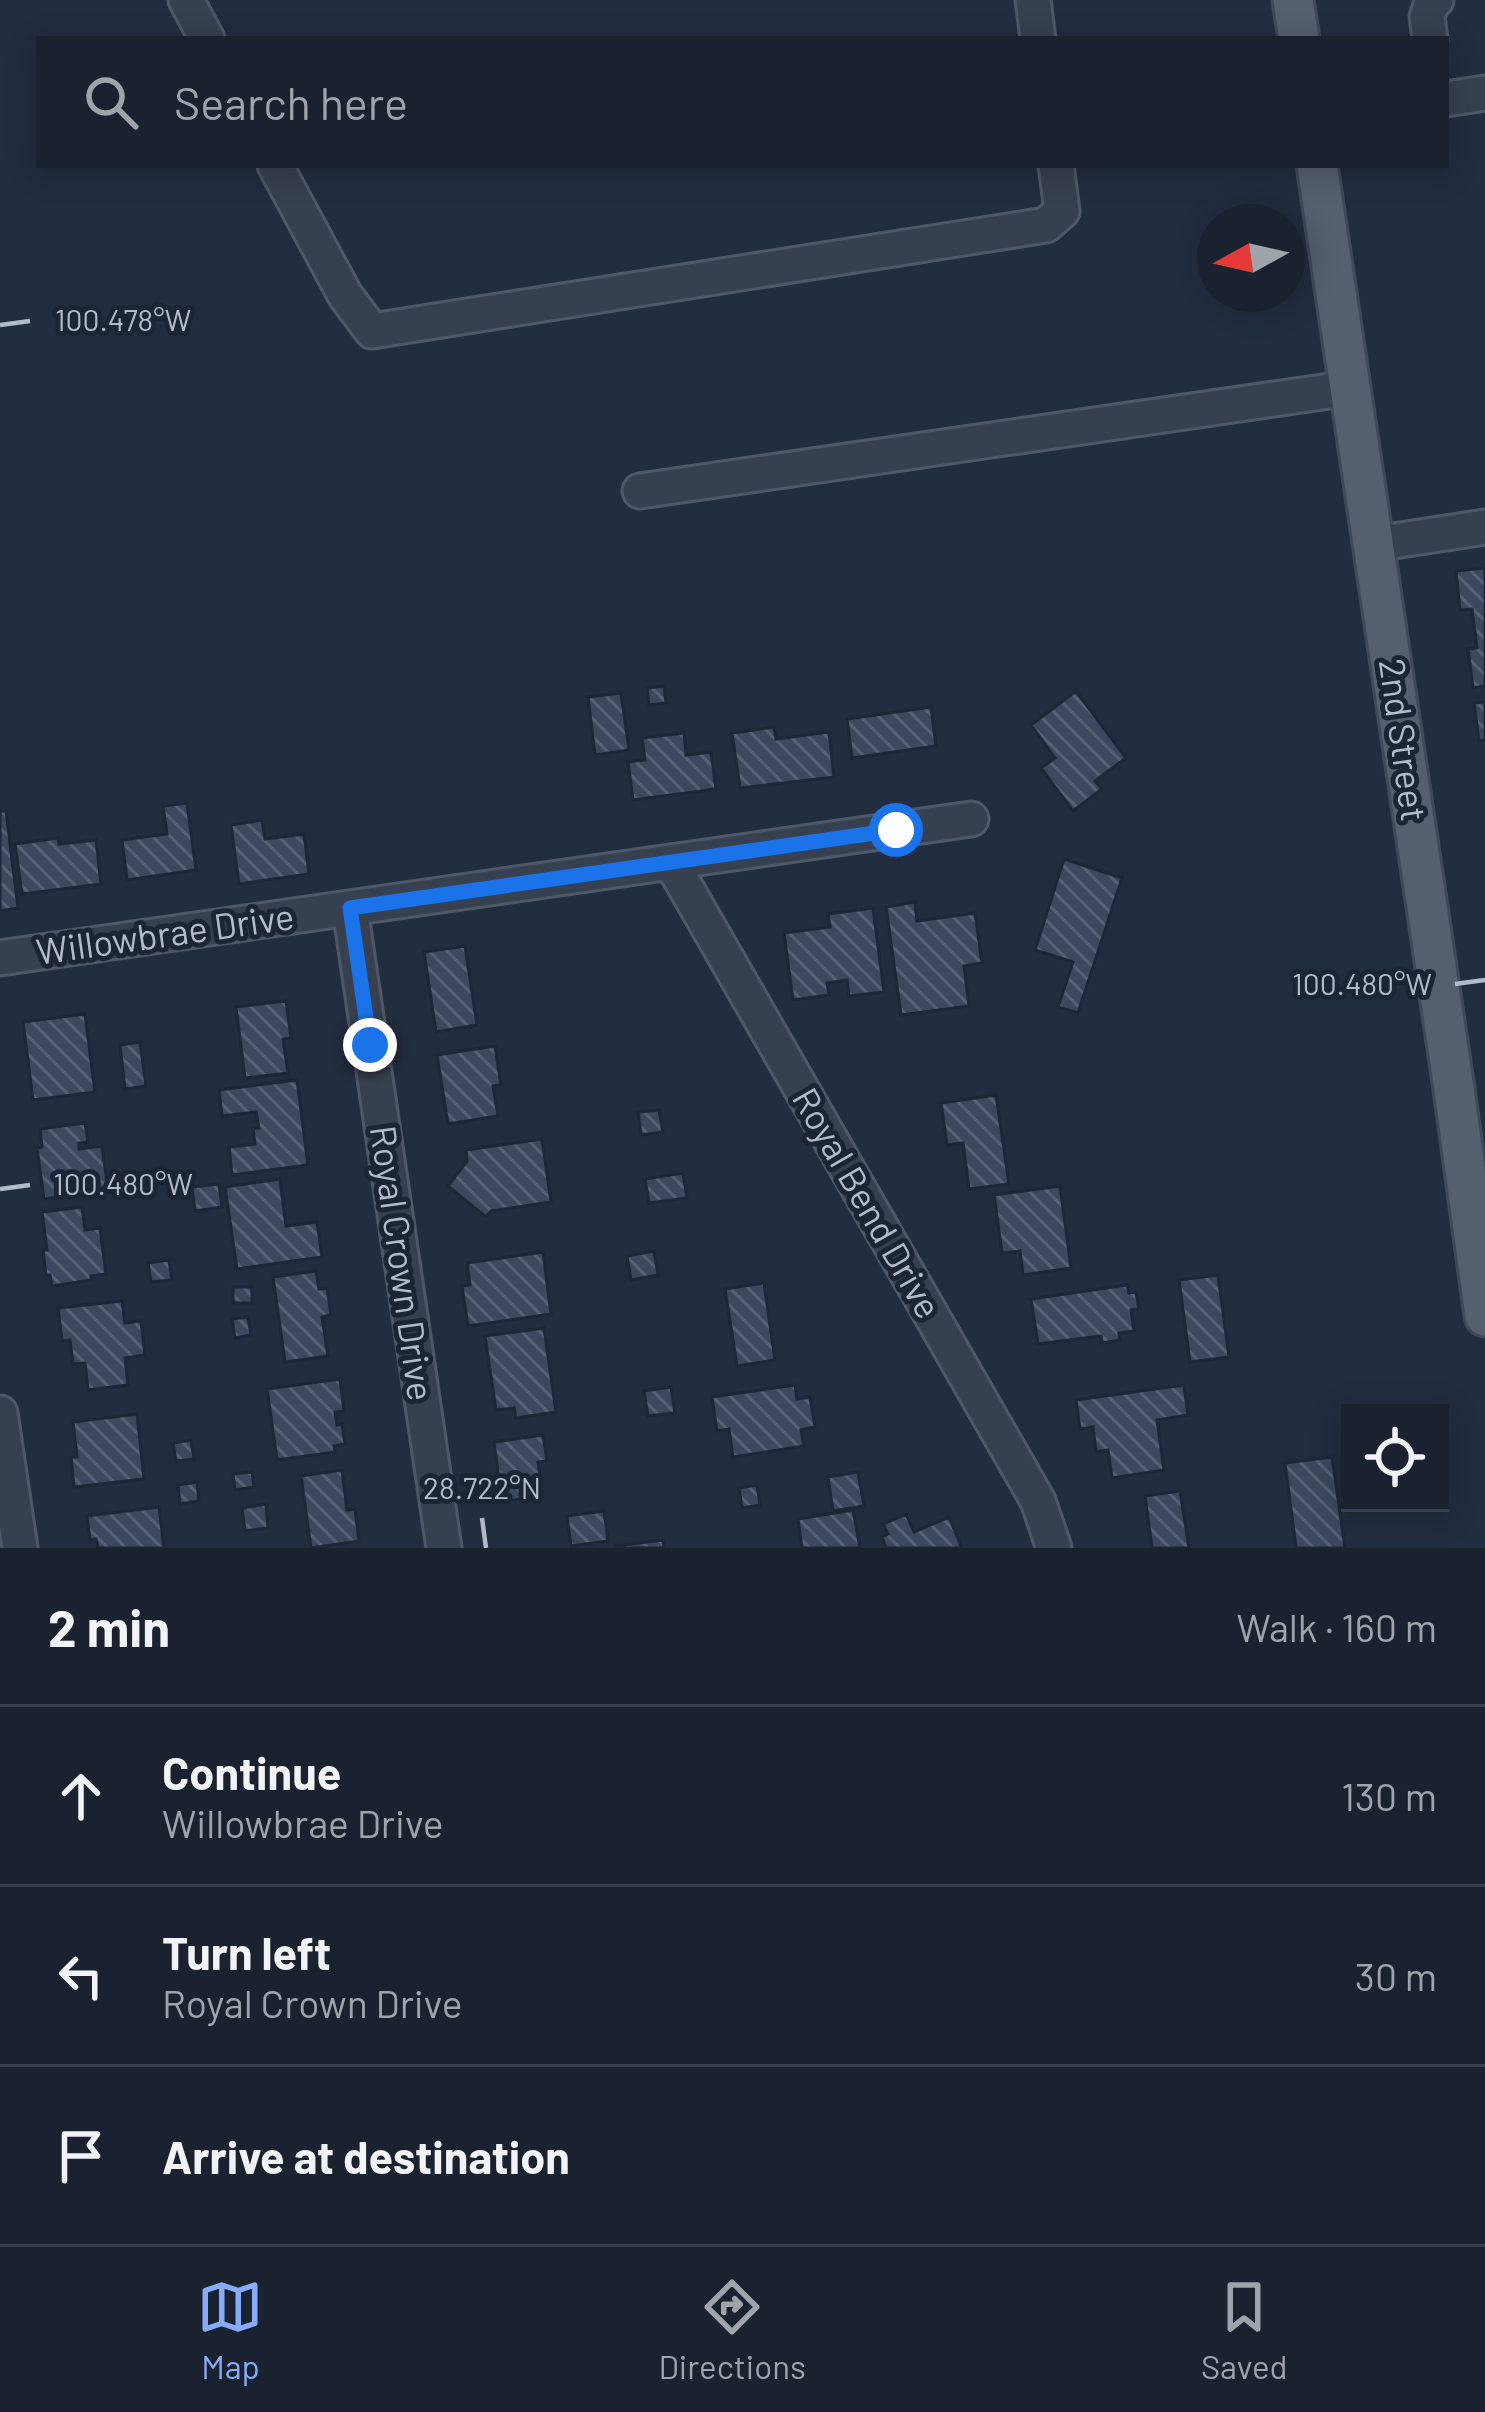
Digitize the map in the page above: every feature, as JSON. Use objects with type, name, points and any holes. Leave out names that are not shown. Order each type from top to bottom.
[{"type":"main road","points":[[1293,0],[1299,36]]},
{"type":"main road","name":"2nd Street","points":[[1317,168],[1374,544],[1470,1089],[1485,1316]]},
{"type":"street","points":[[187,0],[205,36]]},
{"type":"street","points":[[1033,0],[1038,36]]},
{"type":"street","points":[[1430,36],[1427,17],[1436,0]]},
{"type":"street","points":[[1449,99],[1485,93]]},
{"type":"street","points":[[277,168],[344,296],[372,331],[1046,225],[1062,211],[1056,168]]},
{"type":"street","points":[[640,490],[1350,388]]},
{"type":"street","points":[[1374,544],[1485,527]]},
{"type":"street","name":"Willowbrae Drive","points":[[0,958],[971,819]]},
{"type":"street","name":"Royal Bend Drive","points":[[671,862],[1038,1501],[1054,1548]]},
{"type":"street","name":"Royal Crown Drive","points":[[350,908],[444,1548]]},
{"type":"street","points":[[0,1413],[20,1548]]},
{"type":"building","points":[[1485,568],[1485,686],[1473,688],[1468,649],[1477,648],[1472,609],[1460,610],[1456,571]]},
{"type":"building","points":[[664,686],[666,703],[649,705],[647,688]]},
{"type":"building","points":[[1076,691],[1126,758],[1095,781],[1102,789],[1073,811],[1041,768],[1055,758],[1031,725]]},
{"type":"building","points":[[621,693],[629,750],[595,755],[588,697]]},
{"type":"building","points":[[1485,702],[1485,740],[1479,741],[1474,703]]},
{"type":"building","points":[[931,707],[936,746],[852,758],[847,719]]},
{"type":"building","points":[[774,727],[776,739],[829,732],[834,777],[740,788],[732,733]]},
{"type":"building","points":[[684,733],[686,755],[711,752],[716,789],[633,800],[628,762],[645,760],[642,738]]},
{"type":"building","points":[[187,803],[196,870],[127,880],[122,840],[167,834],[163,806]]},
{"type":"building","points":[[0,811],[6,811],[18,908],[0,911]]},
{"type":"building","points":[[262,820],[265,839],[304,834],[309,874],[239,884],[231,825]]},
{"type":"building","points":[[58,838],[59,844],[96,840],[101,884],[22,894],[15,844]]},
{"type":"building","points":[[1064,859],[1122,878],[1078,1013],[1058,1007],[1073,962],[1035,950]]},
{"type":"building","points":[[915,902],[917,921],[975,913],[982,963],[964,966],[969,1006],[901,1015],[886,907]]},
{"type":"building","points":[[873,908],[884,992],[849,996],[847,980],[827,983],[829,995],[793,1000],[784,933],[830,927],[828,914]]},
{"type":"building","points":[[465,946],[477,1025],[436,1032],[424,952]]},
{"type":"building","points":[[286,1001],[291,1038],[283,1039],[288,1073],[245,1078],[236,1007]]},
{"type":"building","points":[[85,1014],[95,1092],[33,1100],[23,1022]]},
{"type":"building","points":[[140,1042],[146,1086],[125,1089],[120,1045]]},
{"type":"building","points":[[495,1046],[501,1085],[493,1086],[498,1116],[448,1124],[437,1055]]},
{"type":"building","points":[[297,1080],[308,1165],[232,1175],[229,1147],[255,1144],[253,1128],[259,1128],[256,1112],[222,1116],[219,1090]]},
{"type":"building","points":[[996,1095],[1009,1184],[969,1189],[963,1143],[947,1145],[941,1103]]},
{"type":"building","points":[[659,1110],[663,1132],[641,1135],[638,1112]]},
{"type":"building","points":[[85,1123],[88,1142],[79,1143],[79,1149],[102,1146],[108,1190],[44,1199],[37,1148],[42,1147],[40,1129]]},
{"type":"building","points":[[542,1139],[551,1202],[491,1211],[486,1217],[448,1186],[467,1161],[466,1150]]},
{"type":"building","points":[[683,1173],[687,1198],[649,1203],[645,1179]]},
{"type":"building","points":[[280,1179],[286,1226],[317,1222],[322,1257],[237,1269],[225,1187]]},
{"type":"building","points":[[219,1184],[222,1207],[195,1211],[192,1187]]},
{"type":"building","points":[[1060,1186],[1071,1268],[1023,1275],[1020,1251],[1002,1253],[994,1195]]},
{"type":"building","points":[[82,1207],[85,1230],[100,1228],[106,1274],[52,1286],[50,1275],[46,1276],[42,1212]]},
{"type":"building","points":[[654,1251],[658,1275],[631,1280],[627,1256]]},
{"type":"building","points":[[543,1252],[551,1314],[468,1326],[462,1286],[470,1285],[467,1263]]},
{"type":"building","points":[[169,1260],[172,1280],[151,1282],[148,1263]]},
{"type":"building","points":[[316,1271],[319,1289],[327,1288],[331,1315],[322,1317],[328,1356],[285,1362],[273,1277]]},
{"type":"building","points":[[1218,1275],[1229,1357],[1190,1362],[1179,1280]]},
{"type":"building","points":[[764,1283],[775,1360],[737,1366],[725,1289]]},
{"type":"building","points":[[1127,1285],[1129,1293],[1136,1292],[1139,1309],[1131,1310],[1134,1331],[1102,1343],[1101,1336],[1038,1344],[1031,1299]]},
{"type":"building","points":[[233,1287],[252,1287],[252,1303],[233,1303]]},
{"type":"building","points":[[122,1301],[125,1323],[141,1321],[145,1355],[125,1358],[128,1385],[88,1390],[85,1363],[73,1364],[70,1340],[62,1341],[58,1308]]},
{"type":"building","points":[[248,1317],[251,1335],[235,1338],[232,1319]]},
{"type":"building","points":[[544,1328],[556,1412],[516,1418],[514,1408],[496,1410],[485,1336]]},
{"type":"building","points":[[340,1379],[344,1411],[335,1412],[345,1444],[334,1446],[335,1452],[277,1460],[267,1389]]},
{"type":"building","points":[[795,1385],[797,1399],[810,1397],[815,1427],[801,1430],[804,1446],[733,1457],[729,1429],[717,1431],[712,1397]]},
{"type":"building","points":[[1184,1385],[1188,1415],[1157,1420],[1164,1470],[1112,1478],[1108,1450],[1096,1452],[1093,1427],[1080,1429],[1076,1400]]},
{"type":"building","points":[[671,1387],[675,1413],[648,1416],[644,1391]]},
{"type":"building","points":[[137,1414],[144,1479],[74,1487],[73,1422]]},
{"type":"building","points":[[543,1435],[547,1461],[538,1462],[543,1496],[502,1502],[494,1442]]},
{"type":"building","points":[[191,1440],[194,1459],[176,1461],[173,1443]]},
{"type":"building","points":[[1332,1457],[1345,1548],[1296,1548],[1285,1463]]},
{"type":"building","points":[[342,1470],[347,1510],[355,1509],[359,1541],[311,1548],[301,1476]]},
{"type":"building","points":[[252,1472],[254,1487],[235,1490],[233,1474]]},
{"type":"building","points":[[858,1472],[864,1506],[833,1511],[828,1477]]},
{"type":"building","points":[[197,1482],[199,1501],[180,1504],[178,1485]]},
{"type":"building","points":[[757,1485],[760,1505],[742,1508],[739,1488]]},
{"type":"building","points":[[1180,1491],[1189,1548],[1152,1548],[1145,1496]]},
{"type":"building","points":[[266,1504],[268,1528],[245,1531],[242,1508]]},
{"type":"building","points":[[159,1507],[164,1548],[98,1548],[96,1539],[90,1540],[87,1516]]},
{"type":"building","points":[[853,1510],[860,1548],[802,1548],[798,1519]]},
{"type":"building","points":[[604,1511],[608,1541],[571,1546],[567,1516]]},
{"type":"building","points":[[906,1514],[914,1532],[949,1517],[962,1548],[886,1548],[882,1537],[888,1534],[883,1524]]},
{"type":"building","points":[[663,1540],[664,1548],[616,1546]]},
{"type":"route","points":[[370,1045],[350,908],[896,830]]}]
